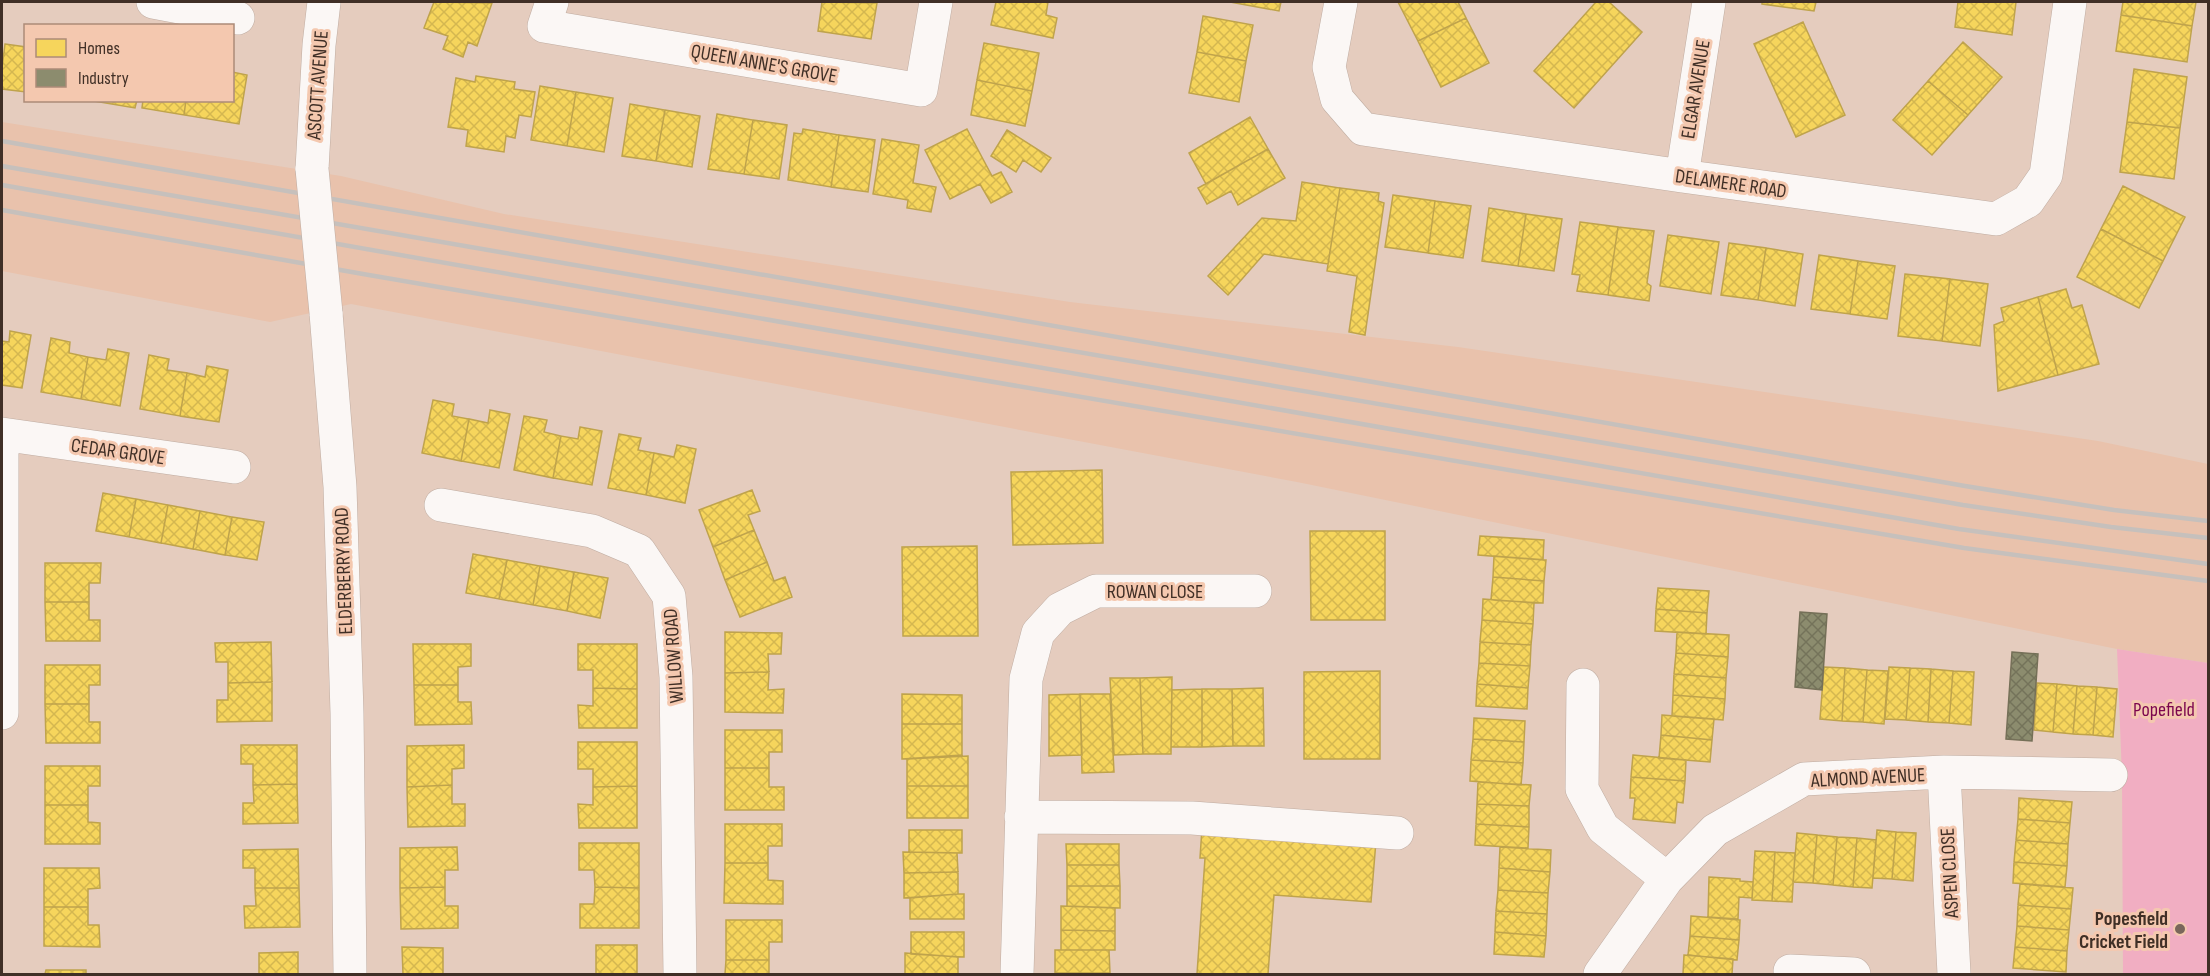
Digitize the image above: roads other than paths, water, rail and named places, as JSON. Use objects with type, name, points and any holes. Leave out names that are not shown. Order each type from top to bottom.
[{"type":"street","points":[[153,2],[238,18]]},
{"type":"street","name":"ASCOTT AVENUE","points":[[312,169],[319,45],[324,2]]},
{"type":"street","name":"QUEEN ANNE'S GROVE","points":[[552,2],[544,26],[921,90],[936,2]]},
{"type":"street","name":"DELAMERE ROAD","points":[[1341,2],[1329,67],[1337,99],[1363,129],[1996,219],[2028,201],[2046,175],[2070,2]]},
{"type":"street","name":"ELGAR AVENUE","points":[[1682,176],[1708,2]]},
{"type":"street","name":"ELDERBERRY ROAD","points":[[312,169],[340,487],[347,714],[350,975]]},
{"type":"street","points":[[2,435],[2,713]]},
{"type":"street","name":"CEDAR GROVE","points":[[2,435],[234,466]]},
{"type":"street","name":"WILLOW ROAD","points":[[441,505],[592,531],[639,551],[669,596],[676,677],[680,975]]},
{"type":"street","name":"ROWAN CLOSE","points":[[1017,975],[1026,679],[1038,633],[1060,609],[1096,591],[1255,591]]},
{"type":"street","points":[[1583,685],[1582,789],[1603,828],[1667,879]]},
{"type":"street","name":"ALMOND AVENUE","points":[[1600,975],[1667,879],[1715,830],[1804,779],[1944,772],[2111,775]]},
{"type":"street","name":"ASPEN CLOSE","points":[[1944,772],[1954,975]]},
{"type":"street","points":[[1021,816],[1192,818],[1397,833]]},
{"type":"street","points":[[1790,971],[1854,975]]},
{"type":"railway","points":[[2,141],[1965,486],[2114,510],[2208,521]]},
{"type":"railway","points":[[2,166],[1963,505],[2111,527],[2208,538]]},
{"type":"railway","points":[[2,185],[1959,529],[2208,564]]},
{"type":"railway","points":[[2,210],[1964,548],[2208,581]]},
{"type":"place","name":"Popesfield Cricket Field","points":[[2180,929]]},
{"type":"park label","name":"Popefield","points":[[2164,709]]}]
